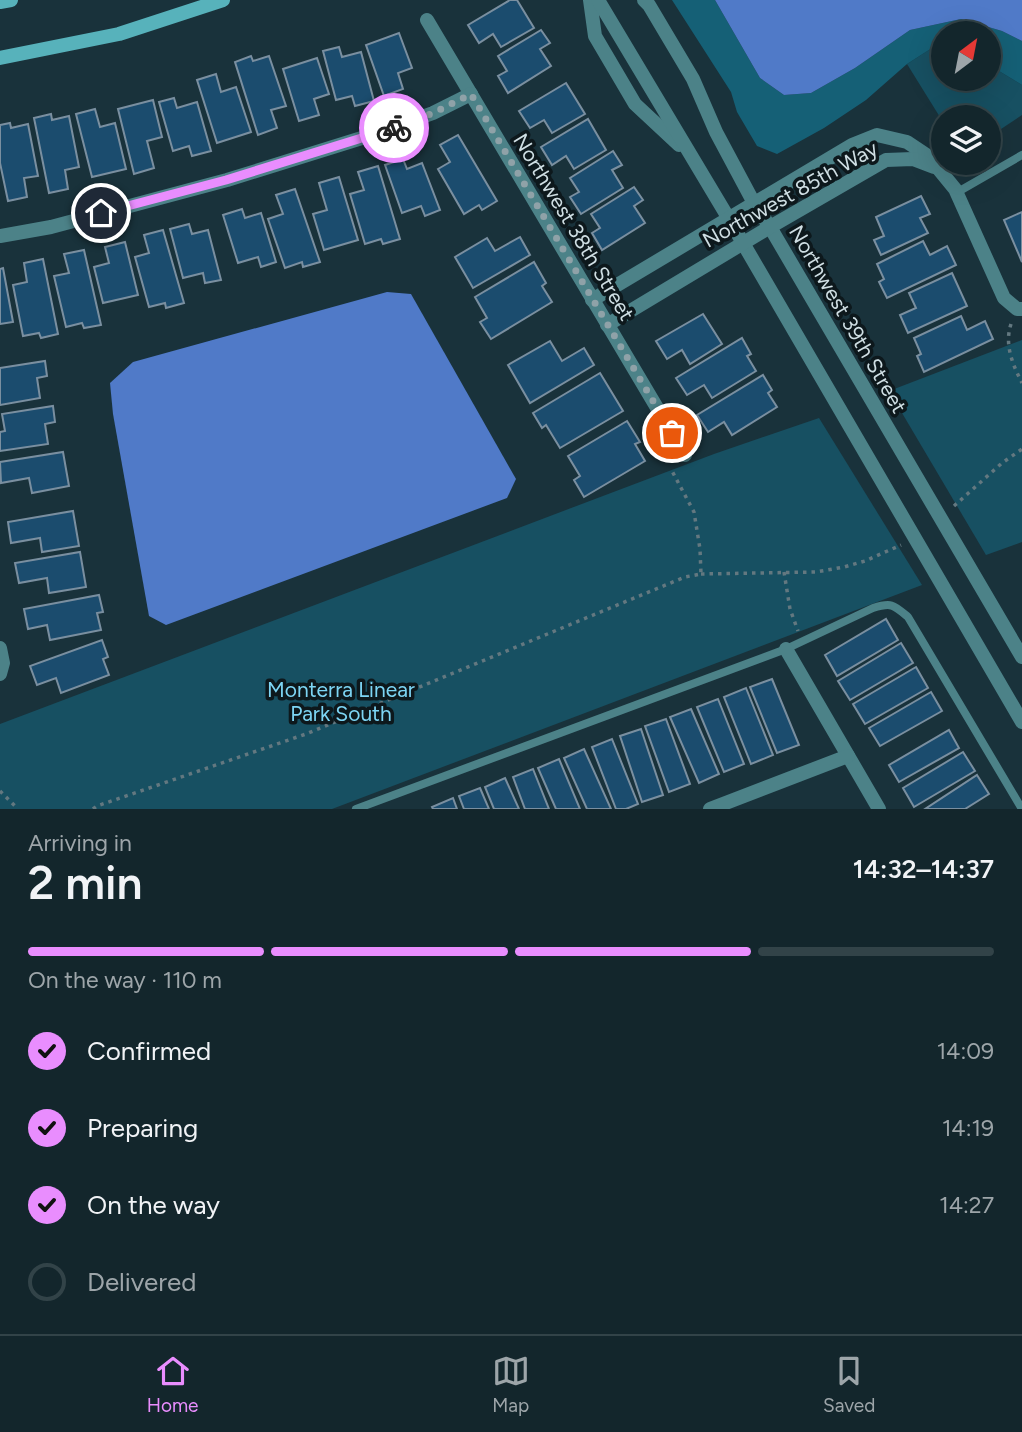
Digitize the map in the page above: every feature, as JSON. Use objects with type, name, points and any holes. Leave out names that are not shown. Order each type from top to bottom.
[{"type":"main road","points":[[0,2],[11,0]]},
{"type":"main road","points":[[0,58],[119,34],[223,0]]},
{"type":"street","points":[[590,0],[595,36],[635,104],[690,155]]},
{"type":"street","points":[[598,0],[1022,722]]},
{"type":"street","name":"Northwest 39th Street","points":[[644,0],[693,79],[716,132],[755,205],[1022,657]]},
{"type":"street","name":"Northwest 38th Street","points":[[427,20],[685,455]]},
{"type":"street","points":[[0,236],[51,227],[239,176],[382,132],[433,113],[471,94]]},
{"type":"street","name":"Northwest 85th Way","points":[[592,300],[852,145],[877,135],[907,142],[931,160]]},
{"type":"street","name":"Northwest 85th Way","points":[[607,325],[886,160],[913,159],[931,166]]},
{"type":"street","points":[[944,175],[956,192],[1004,298],[1019,309]]},
{"type":"street","points":[[0,648],[3,663],[0,674]]},
{"type":"street","points":[[786,649],[879,809]]},
{"type":"street","points":[[710,809],[848,756]]},
{"type":"lane","points":[[956,192],[1022,155]]},
{"type":"lane","points":[[356,809],[786,649],[884,604],[895,605],[908,617],[1021,809]]},
{"type":"path","points":[[1011,324],[1008,334],[1009,347],[1022,383]]},
{"type":"path","points":[[954,506],[985,477],[1022,450]]},
{"type":"path","points":[[672,471],[694,512],[701,574]]},
{"type":"path","points":[[93,809],[160,783],[306,734],[685,577],[701,574],[816,572],[865,561],[902,544]]},
{"type":"path","points":[[784,572],[794,624]]},
{"type":"path","points":[[0,791],[18,809]]},
{"type":"green space","points":[[931,49],[931,91],[1001,91],[1001,72],[1022,85],[1022,115],[1001,129],[1001,105],[932,105],[907,64]]},
{"type":"green space","points":[[1022,340],[1022,542],[986,555],[889,391]]},
{"type":"green space","name":"Monterra Linear Park South","points":[[819,418],[922,585],[332,809],[0,809],[0,724],[714,454]]},
{"type":"shaded area","points":[[672,0],[715,0],[760,78],[784,95],[811,93],[855,68],[910,30],[931,25],[931,49],[907,64],[866,100],[824,128],[777,154],[757,146],[737,112],[731,92]]},
{"type":"shaded area","points":[[1001,31],[1022,41],[1022,85],[1001,72]]},
{"type":"water","points":[[715,0],[1022,0],[1022,41],[1001,31],[1001,21],[931,21],[931,25],[910,30],[855,68],[811,93],[784,95],[760,78]]},
{"type":"water","points":[[387,292],[411,294],[516,479],[507,498],[166,625],[149,616],[113,414],[110,383],[133,362]]},
{"type":"building","points":[[510,0],[517,0],[534,28],[501,47],[493,34],[479,43],[468,25]]},
{"type":"building","points":[[541,30],[550,43],[540,49],[551,66],[508,93],[498,76],[507,71],[498,56]]},
{"type":"building","points":[[399,33],[412,68],[398,73],[403,89],[384,96],[366,45]]},
{"type":"building","points":[[339,47],[342,57],[361,52],[374,101],[355,106],[352,96],[336,100],[323,51]]},
{"type":"building","points":[[251,56],[253,61],[269,56],[286,106],[271,110],[277,128],[258,135],[235,62]]},
{"type":"building","points":[[317,58],[329,94],[314,99],[319,115],[299,121],[283,69]]},
{"type":"building","points":[[216,74],[221,92],[236,87],[251,132],[217,143],[197,80]]},
{"type":"building","points":[[566,83],[585,114],[552,133],[544,120],[530,128],[519,111]]},
{"type":"building","points":[[174,98],[177,108],[197,102],[211,151],[192,156],[189,146],[173,151],[159,102]]},
{"type":"building","points":[[153,100],[162,137],[147,141],[154,168],[134,174],[118,109]]},
{"type":"building","points":[[95,109],[100,127],[115,123],[126,169],[92,177],[76,114]]},
{"type":"building","points":[[51,114],[52,120],[69,116],[79,167],[65,170],[68,189],[49,193],[34,118]]},
{"type":"building","points":[[588,119],[606,150],[574,169],[566,156],[552,165],[541,147]]},
{"type":"building","points":[[10,123],[11,128],[28,124],[38,176],[24,178],[27,197],[8,201],[0,163],[0,125]]},
{"type":"building","points":[[458,135],[497,201],[482,210],[479,205],[464,214],[438,169],[450,162],[440,145]]},
{"type":"building","points":[[613,151],[622,165],[612,170],[623,188],[581,214],[570,197],[579,192],[570,178]]},
{"type":"building","points":[[403,159],[407,169],[422,163],[440,210],[425,216],[421,206],[402,213],[385,165]]},
{"type":"building","points":[[378,166],[400,239],[383,244],[381,239],[365,244],[350,194],[364,190],[358,172]]},
{"type":"building","points":[[339,177],[358,240],[324,250],[313,214],[327,210],[319,183]]},
{"type":"building","points":[[634,187],[643,200],[634,206],[645,223],[602,250],[592,233],[600,228],[591,214]]},
{"type":"building","points":[[295,189],[320,262],[303,267],[302,262],[285,268],[268,219],[283,214],[276,195]]},
{"type":"building","points":[[921,196],[930,214],[920,218],[928,233],[881,255],[874,240],[884,236],[876,217]]},
{"type":"building","points":[[242,209],[245,218],[261,213],[276,262],[261,267],[258,257],[238,263],[223,215]]},
{"type":"building","points":[[1022,212],[1022,262],[1004,220]]},
{"type":"building","points":[[189,224],[192,234],[208,230],[221,280],[205,283],[203,273],[183,278],[170,229]]},
{"type":"building","points":[[163,230],[184,303],[166,308],[165,303],[149,307],[135,257],[149,253],[144,235]]},
{"type":"building","points":[[520,237],[530,255],[473,288],[455,257],[487,238],[495,251]]},
{"type":"building","points":[[923,241],[930,255],[947,246],[956,265],[887,298],[879,282],[884,279],[877,264]]},
{"type":"building","points":[[125,242],[138,295],[103,303],[94,267],[109,263],[105,247]]},
{"type":"building","points":[[84,250],[101,325],[84,328],[82,323],[66,327],[54,276],[69,273],[64,254]]},
{"type":"building","points":[[43,259],[58,334],[41,338],[39,333],[23,336],[13,285],[27,282],[24,263]]},
{"type":"building","points":[[534,262],[546,283],[542,286],[552,302],[491,339],[480,322],[487,318],[475,297]]},
{"type":"building","points":[[3,268],[13,322],[0,324],[0,269]]},
{"type":"building","points":[[952,273],[967,306],[908,333],[900,315],[916,308],[909,293]]},
{"type":"building","points":[[703,314],[722,344],[690,364],[682,350],[667,359],[656,341]]},
{"type":"building","points":[[961,316],[967,330],[985,321],[993,339],[924,372],[917,356],[921,354],[914,338]]},
{"type":"building","points":[[742,338],[751,354],[747,356],[756,371],[712,398],[704,385],[687,395],[676,378]]},
{"type":"building","points":[[550,341],[562,361],[584,348],[594,365],[530,403],[508,365]]},
{"type":"building","points":[[45,361],[47,376],[37,378],[40,398],[0,405],[0,368]]},
{"type":"building","points":[[600,373],[623,411],[560,448],[546,425],[542,428],[533,413]]},
{"type":"building","points":[[763,375],[772,390],[768,393],[777,407],[732,435],[724,422],[708,432],[697,415]]},
{"type":"building","points":[[53,406],[55,422],[45,424],[48,444],[0,451],[0,432],[5,431],[2,414]]},
{"type":"building","points":[[627,421],[640,442],[635,444],[645,461],[584,497],[574,480],[580,476],[568,456]]},
{"type":"building","points":[[63,452],[69,486],[32,493],[29,478],[1,483],[0,462]]},
{"type":"building","points":[[73,511],[79,546],[42,552],[40,538],[11,543],[8,522]]},
{"type":"building","points":[[80,552],[86,587],[49,593],[47,578],[19,583],[15,563]]},
{"type":"building","points":[[99,595],[103,612],[97,613],[101,630],[50,640],[47,625],[28,629],[24,609]]},
{"type":"building","points":[[886,619],[898,640],[837,676],[825,655]]},
{"type":"building","points":[[102,640],[108,657],[103,659],[109,675],[61,693],[56,678],[37,685],[30,666]]},
{"type":"building","points":[[901,643],[913,663],[850,700],[838,681]]},
{"type":"building","points":[[916,667],[928,688],[865,724],[853,704]]},
{"type":"building","points":[[772,679],[799,745],[777,753],[750,687]]},
{"type":"building","points":[[746,688],[773,755],[751,764],[724,697]]},
{"type":"building","points":[[931,692],[942,711],[880,746],[869,728]]},
{"type":"building","points":[[718,699],[744,764],[724,772],[697,707]]},
{"type":"building","points":[[691,709],[719,774],[699,783],[670,717]]},
{"type":"building","points":[[666,719],[690,784],[669,792],[645,726]]},
{"type":"building","points":[[641,729],[663,795],[642,802],[620,736]]},
{"type":"building","points":[[949,730],[959,748],[899,782],[889,765]]},
{"type":"building","points":[[612,739],[638,804],[626,809],[616,809],[592,747]]},
{"type":"building","points":[[584,749],[611,809],[587,809],[564,758]]},
{"type":"building","points":[[963,752],[975,771],[914,807],[903,788]]},
{"type":"building","points":[[559,759],[580,809],[556,809],[538,768]]},
{"type":"building","points":[[533,769],[549,809],[525,809],[513,777]]},
{"type":"building","points":[[977,775],[989,794],[965,809],[925,809]]},
{"type":"building","points":[[505,778],[519,809],[494,809],[485,787]]},
{"type":"building","points":[[480,788],[489,809],[464,809],[459,796]]},
{"type":"building","points":[[453,798],[457,809],[432,807]]},
{"type":"way so far","points":[[394,128],[471,94],[672,433]]},
{"type":"route","points":[[101,213],[226,180],[394,128]]}]
